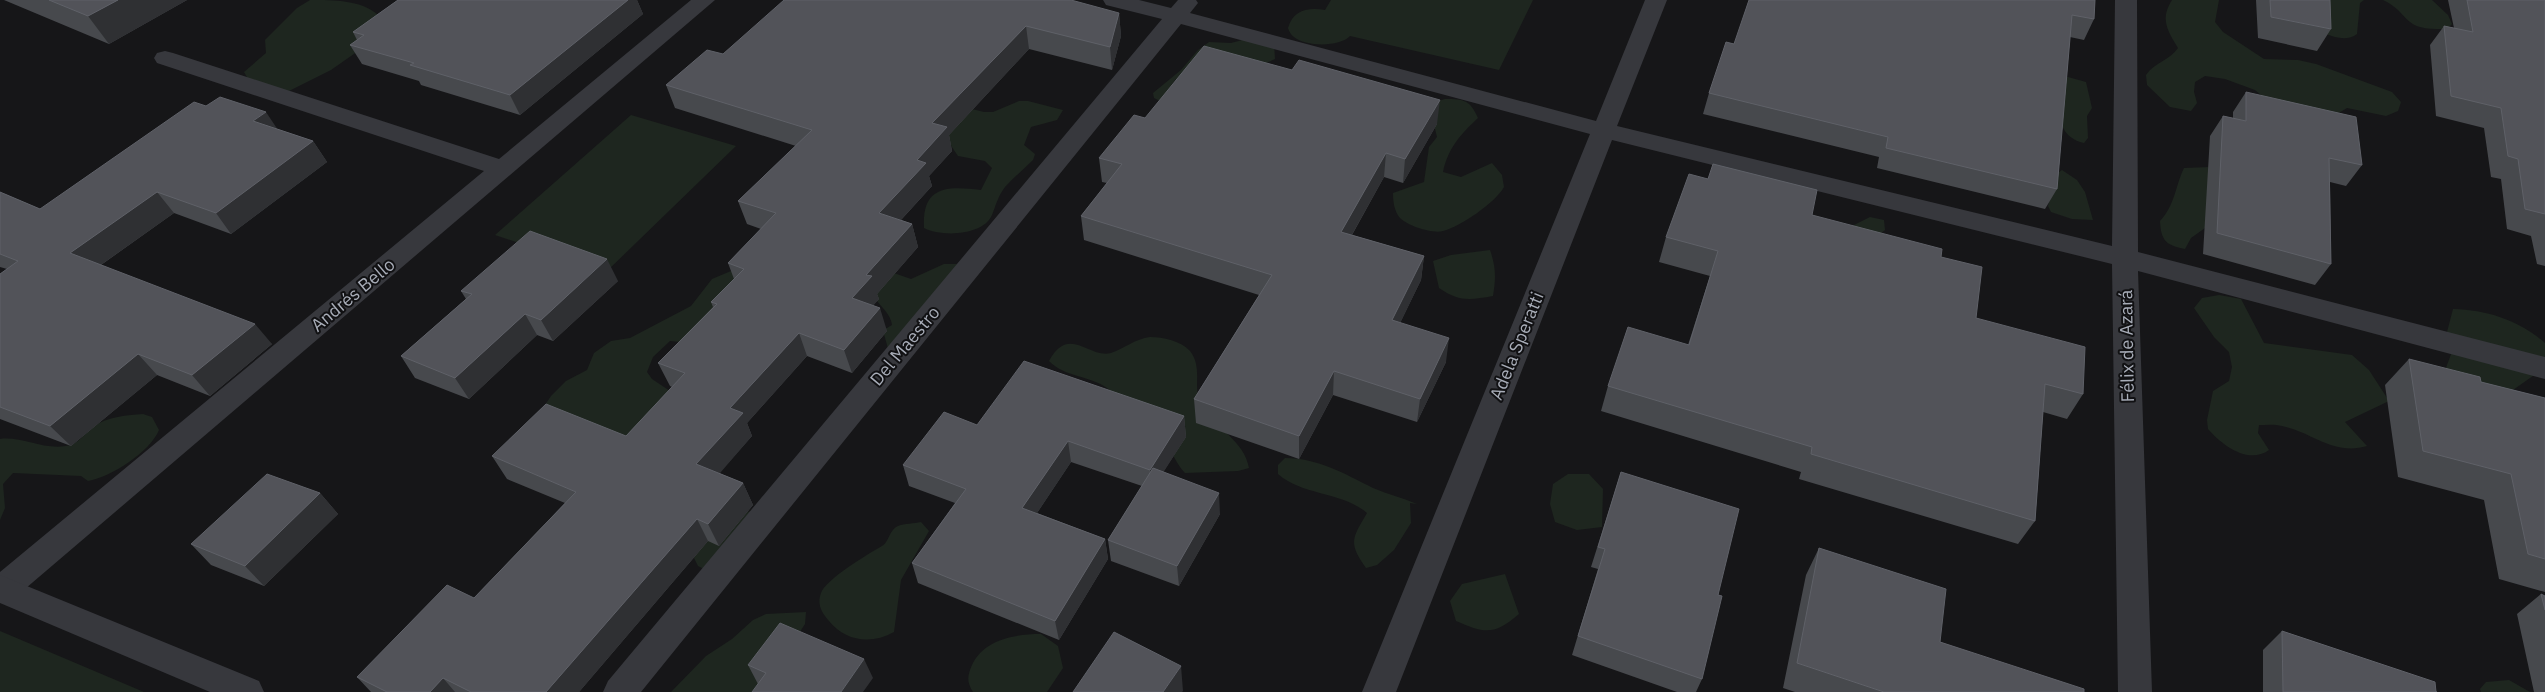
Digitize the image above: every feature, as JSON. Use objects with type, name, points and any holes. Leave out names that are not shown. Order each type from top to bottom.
[{"type":"street","name":"Andrés Bello","points":[[1,590],[704,0]]},
{"type":"street","points":[[1114,0],[1183,8],[1603,130],[2125,258],[2545,368]]},
{"type":"street","name":"Adela Speratti","points":[[1379,692],[1656,0]]},
{"type":"street","name":"Félix de Azará","points":[[2126,0],[2125,258],[2135,692]]},
{"type":"street","name":"Del Maestro","points":[[620,692],[1183,8]]},
{"type":"street","points":[[165,58],[503,169]]},
{"type":"street","points":[[1,590],[248,692]]},
{"type":"shaded area","points":[[310,0],[347,2],[364,6],[378,15],[361,49],[331,70],[289,91],[252,86],[244,72],[266,53],[265,40],[297,8]]},
{"type":"shaded area","points":[[1331,0],[1533,0],[1499,70],[1350,36],[1345,40],[1331,44],[1314,44],[1306,43],[1292,35],[1288,28],[1290,22],[1297,14],[1313,9],[1325,10]]},
{"type":"shaded area","points":[[2172,0],[2219,0],[2215,22],[2223,32],[2264,59],[2298,60],[2316,64],[2392,92],[2401,102],[2398,111],[2386,116],[2347,108],[2337,114],[2267,100],[2255,90],[2225,79],[2205,76],[2195,82],[2194,92],[2197,103],[2191,111],[2170,107],[2147,85],[2146,75],[2178,48],[2166,24],[2166,13]]},
{"type":"shaded area","points":[[2313,0],[2364,0],[2360,3],[2357,34],[2346,38],[2338,38],[2326,34]]},
{"type":"shaded area","points":[[2383,0],[2432,0],[2448,15],[2452,24],[2447,28],[2441,29],[2417,26]]},
{"type":"shaded area","points":[[1246,39],[1274,44],[1275,59],[1262,65],[1186,71],[1175,80],[1160,101],[1154,98],[1153,93],[1181,70],[1198,50],[1209,42],[1231,43]]},
{"type":"shaded area","points":[[2068,77],[2086,82],[2092,108],[2087,116],[2088,138],[2084,143],[2074,139],[2062,126],[2059,108],[2060,78]]},
{"type":"shaded area","points":[[1445,99],[1457,99],[1466,102],[1472,107],[1478,118],[1456,142],[1448,156],[1443,172],[1461,177],[1492,163],[1502,175],[1504,187],[1493,200],[1468,219],[1459,225],[1439,232],[1414,226],[1400,218],[1395,209],[1393,193],[1424,182],[1429,147],[1437,137],[1429,104]]},
{"type":"shaded area","points":[[1019,101],[1028,101],[1063,110],[1057,120],[1031,127],[1024,145],[1035,154],[1033,160],[1005,187],[987,222],[971,231],[961,233],[941,233],[924,228],[924,214],[932,196],[947,189],[981,190],[992,168],[985,161],[958,156],[941,131],[968,108],[993,112]]},
{"type":"shaded area","points":[[631,115],[736,146],[606,272],[495,235]]},
{"type":"shaded area","points":[[2210,167],[2219,218],[2191,238],[2185,249],[2169,244],[2163,238],[2160,221],[2169,209],[2184,168]]},
{"type":"shaded area","points":[[2062,170],[2077,180],[2085,192],[2093,220],[2072,219],[2051,212],[2048,206],[2056,174]]},
{"type":"shaded area","points":[[1870,217],[1884,220],[1885,230],[1879,235],[1852,226]]},
{"type":"shaded area","points":[[1490,250],[1495,273],[1493,296],[1465,299],[1453,296],[1439,288],[1433,261],[1451,255]]},
{"type":"shaded area","points":[[944,264],[957,264],[946,299],[945,315],[909,352],[889,352],[882,327],[887,328],[892,325],[891,321],[874,297],[891,272],[911,279]]},
{"type":"shaded area","points":[[731,271],[749,274],[701,344],[670,341],[653,357],[647,372],[652,379],[682,399],[641,443],[535,420],[551,396],[566,381],[587,370],[594,353],[611,341],[630,338],[691,306],[712,279]]},
{"type":"shaded area","points":[[2219,295],[2241,299],[2264,343],[2352,355],[2369,370],[2389,401],[2345,422],[2367,446],[2344,448],[2282,426],[2259,425],[2258,433],[2269,450],[2253,455],[2244,454],[2228,447],[2208,429],[2207,420],[2213,391],[2229,381],[2232,367],[2229,352],[2214,337],[2194,308],[2202,298]]},
{"type":"shaded area","points":[[2453,309],[2490,314],[2513,322],[2535,335],[2545,343],[2545,371],[2537,373],[2506,395],[2444,373],[2453,349],[2447,332]]},
{"type":"shaded area","points":[[1150,337],[1172,340],[1190,351],[1196,365],[1197,393],[1202,407],[1236,442],[1246,458],[1249,468],[1238,471],[1185,473],[1165,445],[1140,418],[1107,388],[1063,371],[1049,361],[1057,350],[1064,345],[1079,345],[1103,354],[1111,353]]},
{"type":"shaded area","points":[[143,414],[152,417],[159,430],[139,455],[118,469],[88,481],[81,476],[13,473],[3,484],[5,508],[0,520],[0,439],[16,439],[57,447],[66,446],[78,441],[94,426],[105,420]]},
{"type":"shaded area","points":[[1285,458],[1320,464],[1342,472],[1373,488],[1417,504],[1410,503],[1411,523],[1394,550],[1377,565],[1366,568],[1356,552],[1354,540],[1367,513],[1346,501],[1288,481],[1278,474],[1278,465]]},
{"type":"shaded area","points":[[1568,474],[1589,474],[1603,489],[1602,527],[1577,530],[1555,522],[1550,504],[1553,484]]},
{"type":"shaded area","points":[[756,510],[718,576],[698,566],[694,558],[696,548],[743,513]]},
{"type":"shaded area","points":[[921,522],[929,531],[901,580],[894,632],[868,640],[851,637],[835,628],[820,608],[819,601],[824,587],[848,567],[884,544],[895,528],[904,524]]},
{"type":"shaded area","points":[[1505,574],[1519,614],[1503,626],[1489,630],[1475,628],[1456,621],[1450,601],[1462,584]]},
{"type":"shaded area","points":[[806,612],[805,624],[785,655],[774,692],[671,692],[706,656],[732,639],[753,620],[766,614]]},
{"type":"shaded area","points":[[0,631],[144,692],[0,692]]},
{"type":"shaded area","points":[[1041,634],[1058,646],[1063,668],[1047,692],[973,692],[968,681],[970,670],[981,652],[989,645],[1009,637]]},
{"type":"shaded area","points":[[2509,680],[2530,692],[2481,692],[2480,689],[2486,682]]},
{"type":"building","points":[[49,0],[118,0],[88,16]]},
{"type":"building","points":[[398,0],[628,0],[510,95],[410,65],[414,63],[350,45],[364,35],[353,32]]},
{"type":"building","points":[[784,0],[1071,0],[1119,13],[1110,47],[1026,26],[932,123],[947,127],[917,160],[926,163],[879,213],[912,224],[866,275],[872,276],[852,298],[880,308],[844,350],[799,333],[730,408],[743,413],[696,464],[743,483],[708,524],[697,519],[546,692],[471,692],[443,678],[430,692],[387,692],[357,677],[447,585],[474,598],[576,492],[492,456],[546,404],[626,436],[685,373],[658,363],[717,304],[711,302],[744,269],[728,263],[776,213],[738,201],[812,130],[666,85],[707,50],[723,54]]},
{"type":"building","points":[[1749,0],[2095,0],[2094,19],[2072,15],[2057,189],[1886,148],[1888,137],[1709,93],[1726,42],[1734,44]]},
{"type":"building","points":[[2270,0],[2330,0],[2331,29],[2271,17]]},
{"type":"building","points":[[2467,0],[2545,0],[2545,214],[2525,209],[2518,159],[2508,156],[2501,108],[2451,96],[2444,26],[2473,32]]},
{"type":"building","points":[[1204,46],[1292,70],[1299,60],[1440,100],[1405,159],[1386,153],[1341,232],[1424,256],[1392,320],[1449,338],[1420,399],[1334,371],[1299,436],[1194,399],[1272,275],[1081,216],[1122,164],[1099,158],[1134,115],[1145,118]]},
{"type":"building","points":[[2246,92],[2356,117],[2362,165],[2329,158],[2331,264],[2217,233],[2223,116],[2246,121]]},
{"type":"building","points":[[220,97],[266,112],[253,121],[313,141],[216,213],[157,192],[70,253],[255,324],[192,375],[138,354],[50,426],[0,407],[0,274],[18,261],[0,254],[0,192],[40,209],[194,102],[206,106]]},
{"type":"building","points":[[1713,164],[1817,190],[1812,215],[1942,249],[1941,257],[1982,267],[1976,318],[2085,347],[2083,394],[2045,384],[2035,521],[1811,454],[1812,447],[1608,386],[1628,327],[1689,345],[1718,251],[1666,237],[1689,174],[1708,179]]},
{"type":"building","points":[[530,231],[607,259],[541,320],[525,314],[455,378],[401,356],[472,294],[461,291]]},
{"type":"building","points":[[2409,359],[2480,377],[2481,382],[2545,398],[2545,559],[2528,554],[2511,474],[2423,451]]},
{"type":"building","points":[[1024,361],[1184,416],[1150,470],[1068,441],[1022,508],[1105,539],[1055,621],[912,563],[966,489],[903,465],[944,412],[977,425]]},
{"type":"building","points":[[1153,468],[1219,493],[1177,566],[1108,540]]},
{"type":"building","points":[[1621,472],[1739,509],[1718,595],[1722,596],[1702,679],[1578,636],[1605,549],[1598,547]]},
{"type":"building","points":[[267,474],[320,493],[245,566],[191,544]]},
{"type":"building","points":[[1819,548],[1946,589],[1940,642],[2084,689],[2084,692],[1884,692],[1797,663]]},
{"type":"building","points":[[2541,594],[2545,596],[2545,610]]},
{"type":"building","points":[[780,623],[864,659],[841,692],[752,692],[766,673],[748,665]]},
{"type":"building","points":[[2282,631],[2435,682],[2436,692],[2283,692]]},
{"type":"building","points":[[1114,632],[1181,666],[1163,692],[1073,692]]}]
